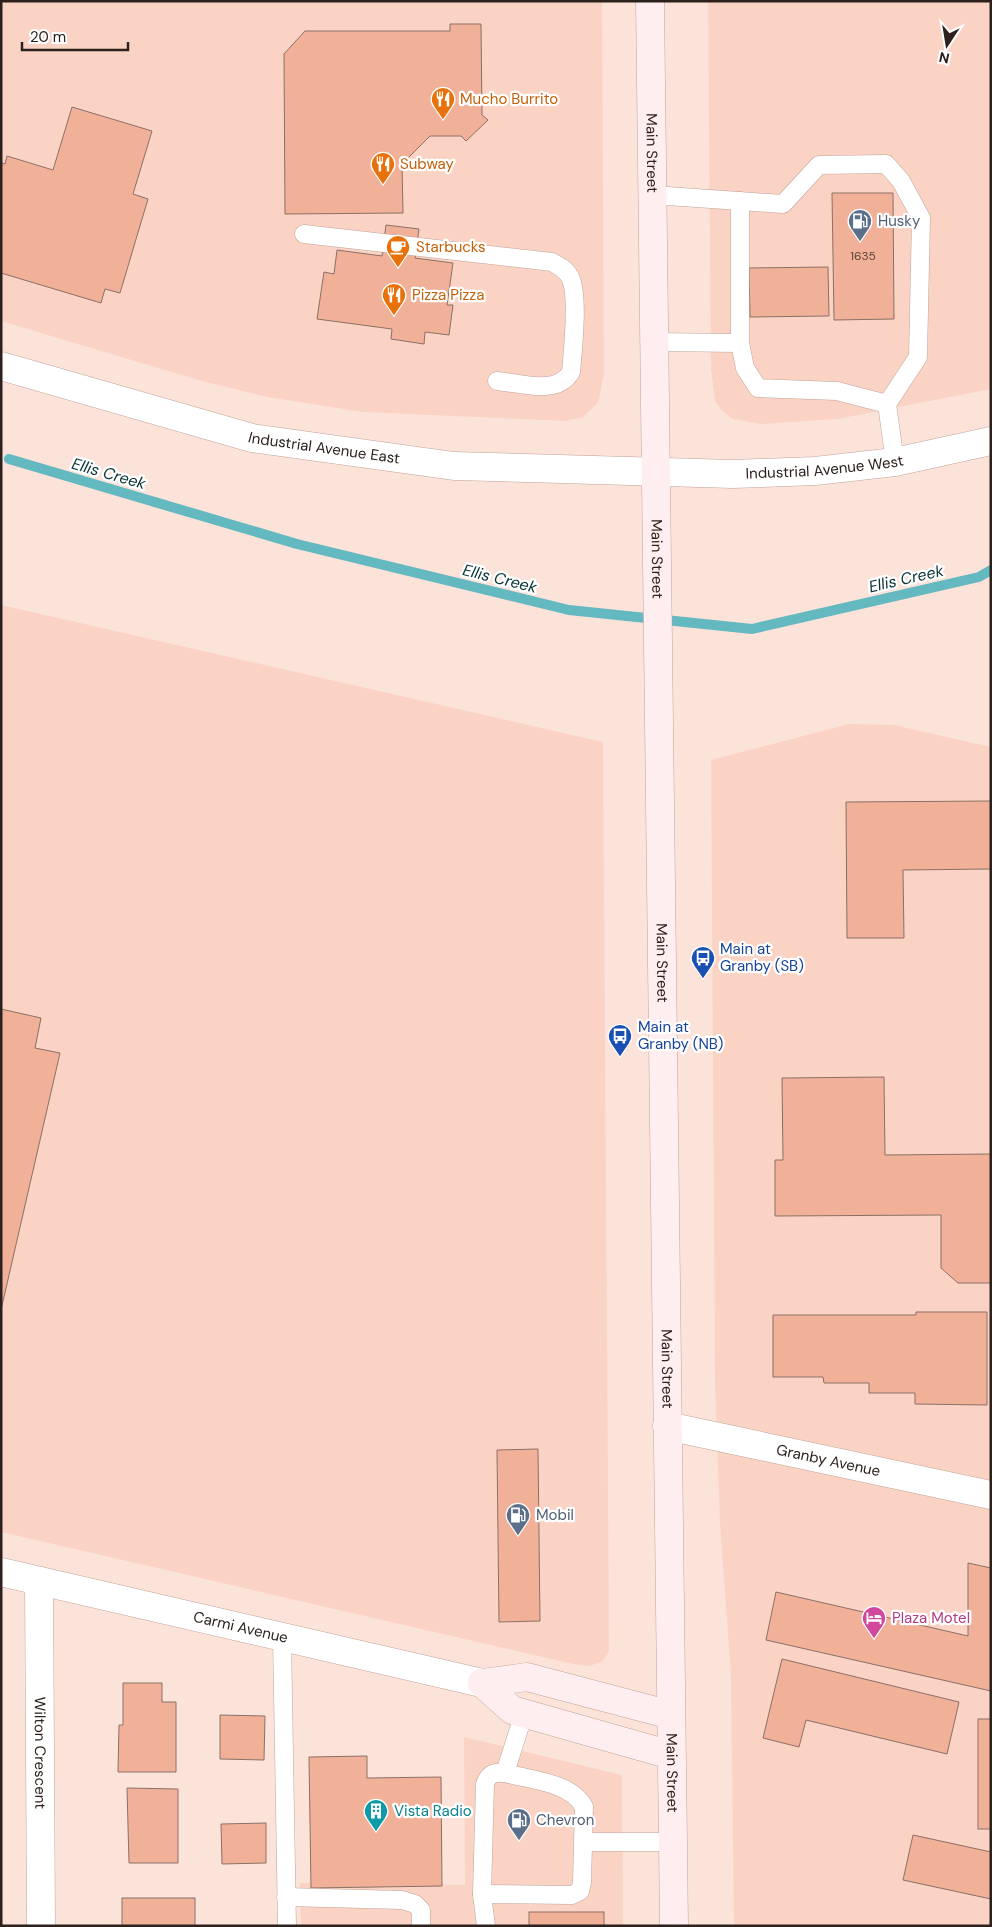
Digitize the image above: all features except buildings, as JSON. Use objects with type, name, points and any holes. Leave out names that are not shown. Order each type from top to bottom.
[{"type":"main road","name":"Main Street","points":[[650,1],[658,573],[666,1426],[674,1926]]},
{"type":"main road","points":[[482,1683],[527,1677],[671,1714]]},
{"type":"main road","points":[[482,1683],[512,1710],[671,1755]]},
{"type":"street","name":"Industrial Avenue East","points":[[1,366],[252,438],[454,466],[656,472]]},
{"type":"street","name":"Industrial Avenue West","points":[[656,472],[733,474],[815,471],[895,462],[991,441]]},
{"type":"street","name":"Granby Avenue","points":[[666,1426],[991,1495]]},
{"type":"street","name":"Carmi Avenue","points":[[1,1572],[482,1683]]},
{"type":"street","name":"Wilton Crescent","points":[[38,1581],[41,1926]]},
{"type":"lane","points":[[653,195],[783,204],[819,165],[886,164],[900,181],[921,218],[918,357],[887,404],[895,462]]},
{"type":"lane","points":[[740,201],[740,343],[745,368],[758,388],[837,391],[887,404]]},
{"type":"lane","points":[[304,234],[552,262],[562,267],[570,275],[575,293],[571,372],[566,380],[554,386],[497,381]]},
{"type":"lane","points":[[654,342],[740,343]]},
{"type":"lane","points":[[282,1637],[287,1926]]},
{"type":"lane","points":[[505,1773],[524,1713]]},
{"type":"lane","points":[[482,1894],[572,1895],[580,1891],[584,1842],[584,1807],[579,1798],[566,1789],[505,1773],[494,1772],[488,1776],[485,1784],[482,1894],[486,1926]]},
{"type":"lane","points":[[584,1842],[672,1842]]},
{"type":"lane","points":[[286,1897],[402,1900],[415,1904],[421,1910],[421,1926]]},
{"type":"shaded area","points":[[1,1],[602,1],[604,374],[598,403],[583,417],[565,421],[363,412],[267,397],[202,381],[1,321]]},
{"type":"shaded area","points":[[708,1],[991,1],[991,389],[837,419],[761,424],[733,419],[722,411],[715,401],[711,369]]},
{"type":"shaded area","points":[[1,605],[603,742],[609,1651],[603,1661],[590,1666],[573,1664],[1,1532]]},
{"type":"shaded area","points":[[849,724],[894,725],[991,747],[991,1926],[734,1926],[731,1676],[720,1524],[715,1380],[711,760]]},
{"type":"shaded area","points":[[464,1737],[622,1775],[623,1926],[301,1926],[300,1883],[465,1885]]},
{"type":"waterway","name":"Ellis Creek","points":[[9,459],[297,544],[569,610],[752,629],[979,577],[991,570]]},
{"type":"place","name":"Mucho Burrito","points":[[443,120]]},
{"type":"place","name":"Subway","points":[[383,185]]},
{"type":"place","name":"Husky","points":[[860,242]]},
{"type":"place","name":"Starbucks","points":[[398,268]]},
{"type":"place","name":"Pizza Pizza","points":[[394,316]]},
{"type":"place","name":"Main at Granby (SB)","points":[[703,979]]},
{"type":"place","name":"Main at Granby (NB)","points":[[620,1057]]},
{"type":"place","name":"Mobil","points":[[518,1536]]},
{"type":"place","name":"Plaza Motel","points":[[874,1639]]},
{"type":"place","name":"Vista Radio","points":[[376,1832]]},
{"type":"place","name":"Chevron","points":[[519,1841]]}]
